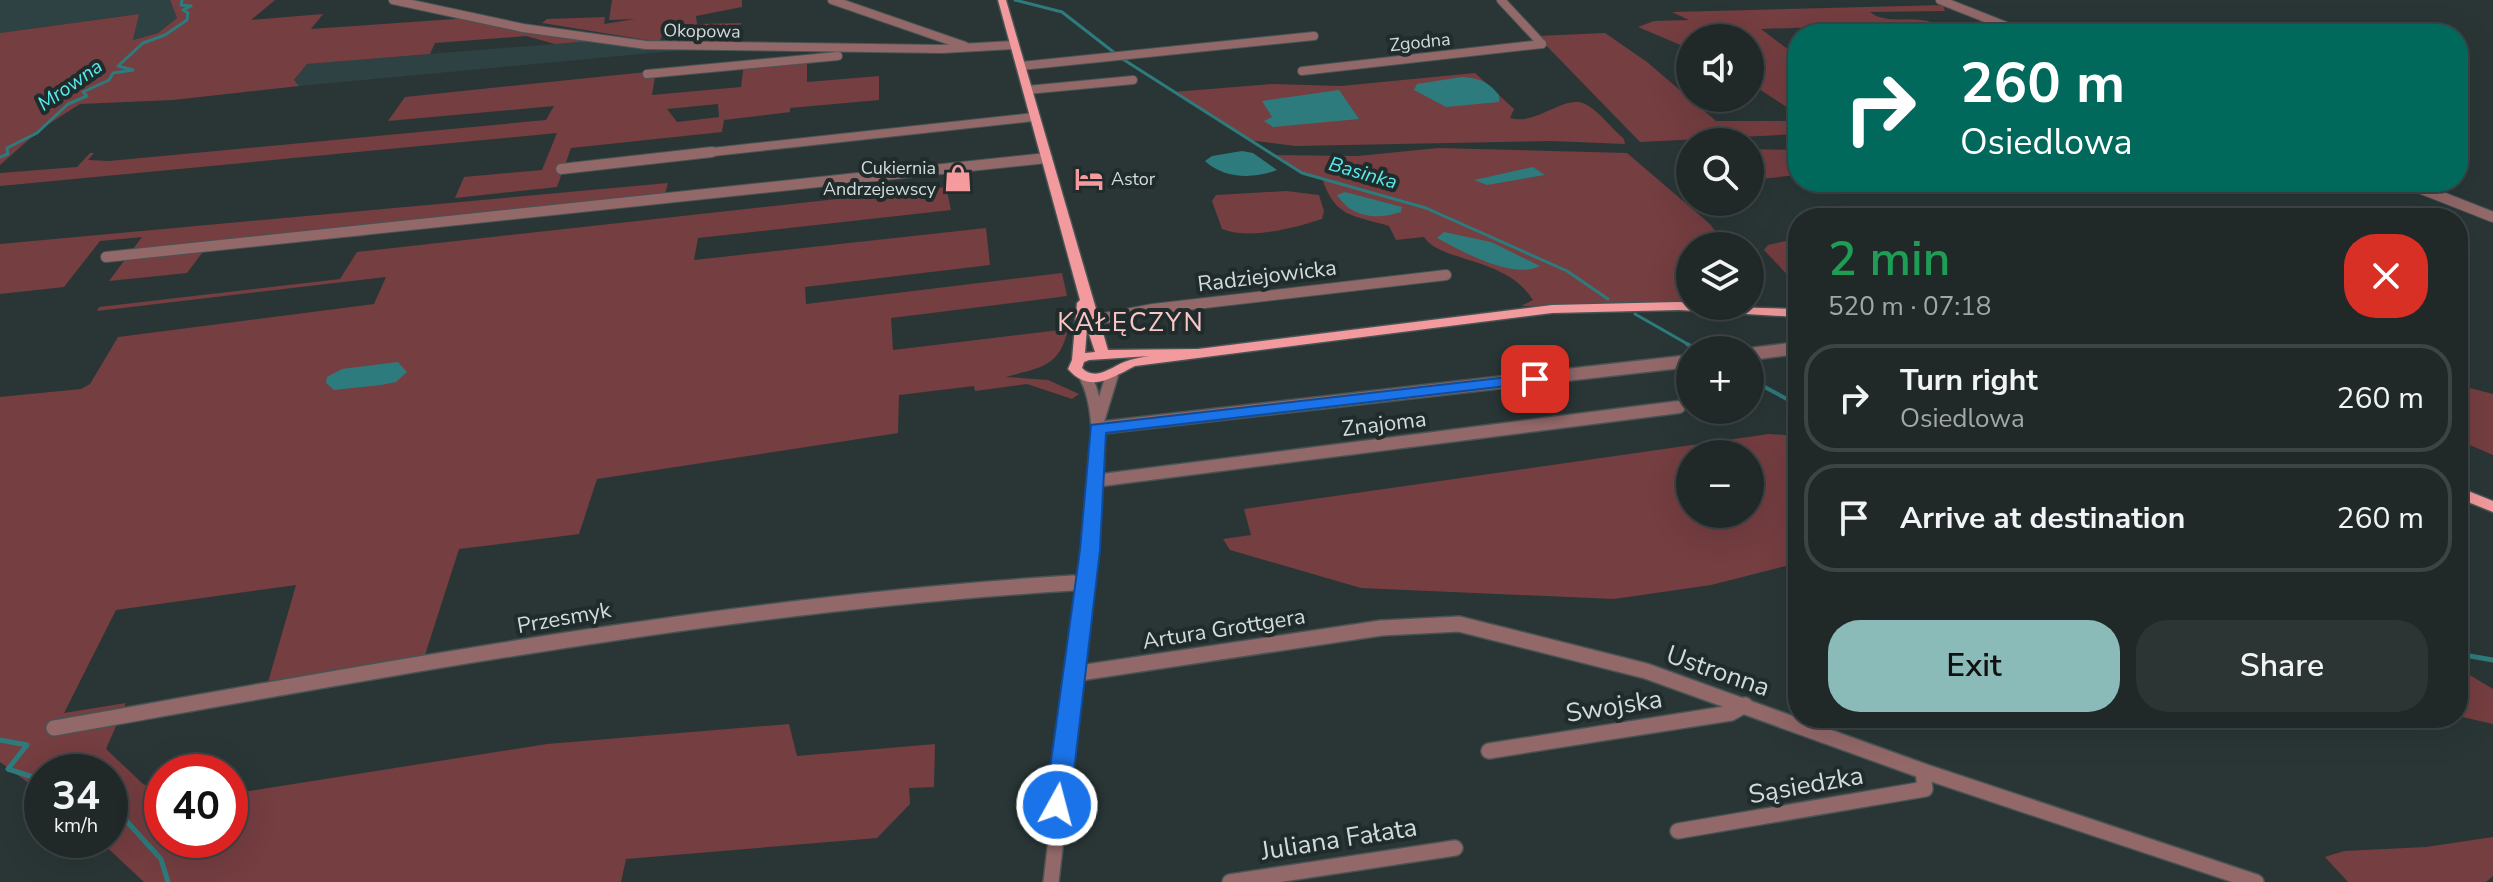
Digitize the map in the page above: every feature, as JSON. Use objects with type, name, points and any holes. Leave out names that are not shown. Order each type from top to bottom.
[{"type":"main road","points":[[1002,0],[1094,320],[1099,348],[1112,363]]},
{"type":"main road","points":[[1083,287],[1075,369],[1086,378],[1112,363],[1166,354],[1198,353]]},
{"type":"main road","points":[[1078,360],[1090,354],[1112,363],[1552,309],[1679,306],[1788,312]]},
{"type":"main road","points":[[1094,320],[1112,347],[1166,354]]},
{"type":"main road","points":[[2468,496],[2493,507]]},
{"type":"street","name":"Okopowa","points":[[393,0],[523,28],[646,45],[876,49],[1013,45]]},
{"type":"street","points":[[832,0],[972,48]]},
{"type":"street","name":"Zgodna","points":[[1302,71],[1542,44],[1501,0]]},
{"type":"street","points":[[1940,0],[2001,24]]},
{"type":"street","points":[[1021,66],[1314,36]]},
{"type":"street","points":[[647,74],[876,49]]},
{"type":"street","points":[[1027,90],[1133,80]]},
{"type":"street","points":[[561,169],[1034,117]]},
{"type":"street","points":[[106,257],[1047,158]]},
{"type":"street","points":[[2429,192],[2493,217]]},
{"type":"street","name":"Radziejowicka","points":[[1094,320],[1153,309],[1446,275]]},
{"type":"street","points":[[1764,352],[1788,349]]},
{"type":"street","points":[[1051,882],[1086,582],[1098,425],[1112,363]]},
{"type":"street","points":[[1098,425],[1676,363]]},
{"type":"street","points":[[1086,378],[1094,393],[1098,425]]},
{"type":"street","name":"Znajoma","points":[[1094,481],[1676,407]]},
{"type":"street","name":"Przesmyk","points":[[54,728],[669,623],[884,598],[1086,582]]},
{"type":"street","name":"Ustronna","points":[[1381,628],[1459,624],[1646,671],[1788,721]]},
{"type":"street","name":"Artura Grottgera","points":[[1073,674],[1381,628]]},
{"type":"street","name":"Swojska","points":[[1489,751],[1731,713],[1745,705]]},
{"type":"street","name":"Ustronna","points":[[1807,728],[1923,771],[2256,882]]},
{"type":"street","name":"Sąsiedzka","points":[[1678,831],[1925,789],[1923,771]]},
{"type":"street","name":"Juliana Fałata","points":[[1230,882],[1455,848]]},
{"type":"shaded area","points":[[0,0],[170,0],[177,18],[158,33],[132,40],[138,14],[0,33]]},
{"type":"shaded area","points":[[170,0],[275,0],[251,20],[323,14],[311,29],[469,18],[591,41],[555,44],[526,36],[435,43],[430,54],[307,64],[294,80],[299,86],[173,100],[80,104],[42,128],[0,165],[0,33],[139,14],[133,40],[158,33],[177,18]]},
{"type":"shaded area","points":[[612,0],[742,0],[742,7],[696,16],[697,24],[742,23],[730,31],[665,31],[659,42],[542,23],[547,19],[605,17],[604,24],[635,19],[609,20]]},
{"type":"shaded area","points":[[1943,5],[1945,11],[1870,12],[1885,18],[1933,23],[1788,24],[1788,28],[1764,29],[1764,24],[1676,24],[1676,43],[1638,27],[1654,21],[1689,20],[1672,12]]},
{"type":"shaded area","points":[[1764,31],[1788,49],[1788,108],[1764,92]]},
{"type":"shaded area","points":[[1605,33],[1676,87],[1676,112],[1705,112],[1716,121],[1788,121],[1788,135],[1764,136],[1764,128],[1676,128],[1676,140],[1640,142],[1537,36]]},
{"type":"shaded area","points":[[591,41],[694,49],[299,86],[294,81],[306,64]]},
{"type":"shaded area","points":[[807,57],[807,82],[879,76],[879,100],[790,108],[790,112],[724,120],[722,132],[571,148],[557,187],[455,198],[464,177],[542,170],[557,133],[0,186],[0,173],[77,167],[90,153],[94,153],[88,160],[109,161],[546,120],[554,106],[388,121],[405,97],[656,71],[652,95],[741,87],[744,63]],"holes":[[[718,104],[719,117],[677,122],[667,109]]]},
{"type":"shaded area","points":[[1475,73],[1514,109],[1510,118],[1530,118],[1577,102],[1595,111],[1624,139],[1625,144],[1551,141],[1295,146],[1248,140],[1173,92],[1272,84],[1341,86]]},
{"type":"shaded area","points":[[1438,148],[1627,153],[1676,195],[1676,216],[1701,216],[1716,232],[1676,232],[1676,305],[1521,306],[1533,300],[1507,276],[1444,251],[1424,237],[1396,240],[1389,226],[1355,217],[1339,208],[1322,178],[1302,173],[1273,155],[1358,156]]},
{"type":"shaded area","points":[[1764,149],[1788,150],[1788,176],[1764,179]]},
{"type":"shaded area","points":[[668,183],[665,194],[373,225],[366,236],[205,249],[187,273],[109,281],[142,237],[100,241],[64,287],[0,294],[0,244]]},
{"type":"shaded area","points":[[946,187],[951,210],[698,238],[694,260],[986,228],[990,265],[805,287],[806,304],[1062,273],[1067,296],[891,318],[893,350],[1068,329],[1053,359],[1038,368],[1006,377],[1048,380],[1079,394],[1072,399],[1027,384],[975,391],[974,386],[899,395],[898,433],[597,479],[579,534],[459,549],[425,655],[268,682],[296,585],[116,610],[64,713],[126,703],[106,749],[111,754],[24,754],[24,780],[0,762],[0,397],[81,389],[90,384],[118,337],[374,304],[386,277],[97,311],[99,307],[340,279],[357,252]]},
{"type":"shaded area","points":[[1286,191],[1319,195],[1324,211],[1322,219],[1272,232],[1233,232],[1222,229],[1212,201],[1216,195]]},
{"type":"shaded area","points":[[1788,240],[1788,275],[1764,250],[1768,245]]},
{"type":"shaded area","points":[[2468,388],[2493,394],[2493,455],[2468,444]]},
{"type":"shaded area","points":[[1769,434],[1788,435],[1788,566],[1711,585],[1614,599],[1361,588],[1230,550],[1223,539],[1251,535],[1244,509],[1676,447],[1676,528],[1764,528],[1764,440],[1727,440]]},
{"type":"shaded area","points":[[2468,674],[2493,689],[2493,724],[2468,718]]},
{"type":"shaded area","points":[[789,724],[797,756],[935,744],[934,787],[909,788],[910,804],[877,838],[626,859],[621,882],[144,882],[118,858],[128,858],[128,770],[144,785],[144,858],[248,858],[248,791],[547,744]]},
{"type":"shaded area","points":[[2493,837],[2493,876],[2486,882],[2348,882],[2325,857],[2344,851],[2426,847]]},
{"type":"water","points":[[1462,77],[1487,84],[1499,95],[1499,102],[1446,107],[1414,90],[1417,84]]},
{"type":"water","points":[[1339,90],[1359,119],[1273,127],[1264,121],[1272,117],[1262,101]]},
{"type":"water","points":[[1242,151],[1253,153],[1277,170],[1240,176],[1221,171],[1205,161],[1212,156]]},
{"type":"water","points":[[1533,167],[1545,175],[1487,185],[1474,180]]},
{"type":"water","points":[[1345,192],[1402,207],[1401,212],[1383,216],[1357,213],[1337,195]]},
{"type":"water","points":[[1444,232],[1491,242],[1540,266],[1516,270],[1502,267],[1437,238]]},
{"type":"water","points":[[398,362],[407,372],[396,382],[334,390],[326,383],[327,377],[342,369]]},
{"type":"waterway","name":"Mrowna","points":[[0,157],[8,154],[7,148],[37,133],[68,104],[87,96],[83,92],[109,80],[113,73],[133,70],[118,66],[143,43],[165,35],[187,20],[188,13],[183,10],[191,6],[181,5],[182,0]]},
{"type":"waterway","points":[[1015,0],[1062,12],[1116,54]]},
{"type":"waterway","name":"Basinka","points":[[1121,58],[1302,173],[1426,208],[1567,271],[1608,299]]},
{"type":"waterway","points":[[1635,314],[1676,337]]},
{"type":"waterway","name":"Basinka","points":[[1764,387],[1788,400]]},
{"type":"waterway","name":"Basinka","points":[[2468,656],[2493,660]]},
{"type":"waterway","name":"Mrowna","points":[[0,740],[27,745],[8,769],[24,774]]},
{"type":"waterway","name":"Mrowna","points":[[128,823],[161,859],[168,882]]},
{"type":"place","name":"Cukiernia Andrzejewscy","points":[[958,178]]},
{"type":"place","name":"Astor","points":[[1089,179]]},
{"type":"district","name":"KAŁĘCZYN","points":[[1131,322]]},
{"type":"route","points":[[1057,805],[1090,550],[1098,428],[1535,379]]}]
